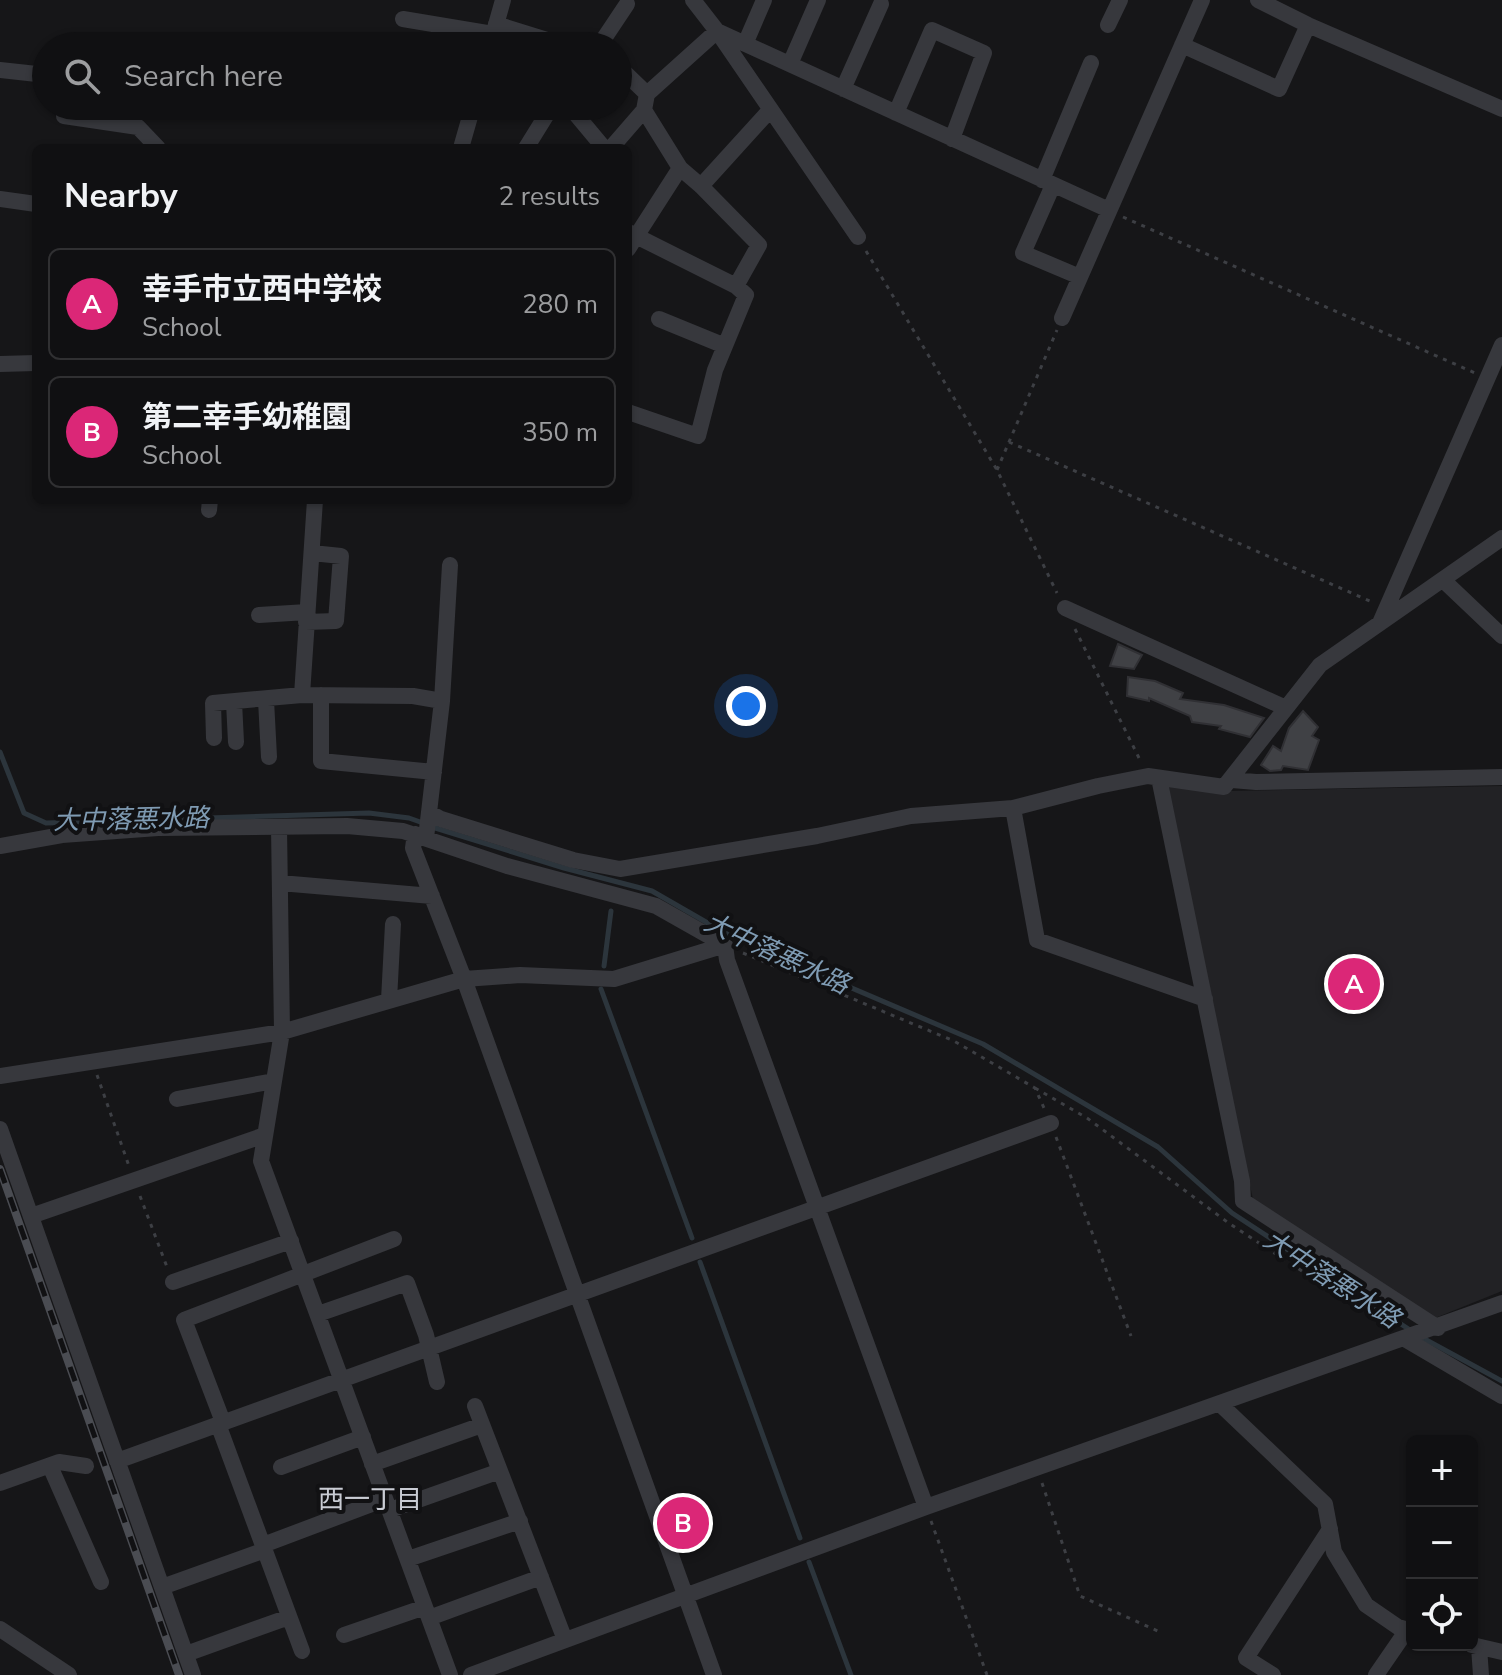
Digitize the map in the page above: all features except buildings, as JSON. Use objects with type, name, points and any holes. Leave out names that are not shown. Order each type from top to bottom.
[{"type":"street","points":[[494,32],[503,0]]},
{"type":"street","points":[[693,0],[858,237]]},
{"type":"street","points":[[745,44],[764,0]]},
{"type":"street","points":[[790,64],[818,0]]},
{"type":"street","points":[[1108,25],[1120,0]]},
{"type":"street","points":[[1062,318],[1202,0]]},
{"type":"street","points":[[1258,0],[1308,25],[1502,109]]},
{"type":"street","points":[[608,32],[628,1]]},
{"type":"street","points":[[843,89],[881,4]]},
{"type":"street","points":[[403,19],[476,32]]},
{"type":"street","points":[[1182,45],[1279,89],[1308,25]]},
{"type":"street","points":[[896,113],[932,30],[984,53],[952,139]]},
{"type":"street","points":[[717,31],[1109,210]]},
{"type":"street","points":[[614,144],[646,102],[717,31]]},
{"type":"street","points":[[1080,277],[1023,253],[1091,63]]},
{"type":"street","points":[[0,70],[32,73]]},
{"type":"street","points":[[632,84],[646,102],[680,168],[759,245],[736,286]]},
{"type":"street","points":[[701,186],[770,110]]},
{"type":"street","points":[[91,120],[138,127],[154,144]]},
{"type":"street","points":[[462,144],[469,120]]},
{"type":"street","points":[[528,144],[543,120]]},
{"type":"street","points":[[581,120],[601,144]]},
{"type":"street","points":[[632,238],[680,168]]},
{"type":"street","points":[[0,199],[32,203]]},
{"type":"street","points":[[632,239],[736,286],[746,295],[715,370],[698,436],[632,413]]},
{"type":"street","points":[[659,319],[725,346]]},
{"type":"street","points":[[1383,617],[1502,345]]},
{"type":"street","points":[[0,364],[32,363]]},
{"type":"street","points":[[302,695],[315,504]]},
{"type":"street","points":[[0,846],[62,835],[158,828],[347,826],[403,831],[441,819],[573,860],[620,869],[817,836],[911,816],[1013,808],[1148,776],[1224,787],[1320,665],[1383,617],[1502,538]]},
{"type":"street","points":[[259,615],[336,621],[341,556],[312,553]]},
{"type":"street","points":[[450,565],[442,701],[434,772],[426,826],[413,848],[464,979],[714,1675]]},
{"type":"street","points":[[1443,580],[1502,636]]},
{"type":"street","points":[[1065,608],[1286,708]]},
{"type":"street","points":[[214,738],[213,703],[302,695],[413,696],[442,701]]},
{"type":"street","points":[[321,695],[321,761],[434,772]]},
{"type":"street","points":[[266,700],[269,757]]},
{"type":"street","points":[[234,702],[236,742]]},
{"type":"street","points":[[1232,780],[1502,777]]},
{"type":"street","points":[[1159,778],[1242,1181],[1243,1201],[1433,1330]]},
{"type":"street","points":[[1013,808],[1037,940],[1205,999]]},
{"type":"street","points":[[426,826],[507,866],[656,906],[725,945]]},
{"type":"street","points":[[279,827],[282,1032],[261,1161],[450,1675]]},
{"type":"street","points":[[280,883],[432,896]]},
{"type":"street","points":[[389,1000],[393,924]]},
{"type":"street","points":[[0,1076],[282,1032],[464,979],[520,975],[614,979],[725,945]]},
{"type":"street","points":[[725,945],[727,960],[926,1507]]},
{"type":"street","points":[[177,1099],[274,1081]]},
{"type":"street","points":[[117,1461],[1051,1123]]},
{"type":"street","points":[[0,1129],[193,1675]]},
{"type":"street","points":[[31,1216],[265,1135]]},
{"type":"street","points":[[302,1651],[184,1320],[394,1239]]},
{"type":"street","points":[[173,1282],[291,1241]]},
{"type":"street","points":[[318,1314],[407,1283],[426,1335],[437,1382]]},
{"type":"street","points":[[471,1675],[926,1507],[1433,1330],[1502,1303]]},
{"type":"street","points":[[1405,1339],[1502,1396]]},
{"type":"street","points":[[1220,1404],[1325,1504],[1334,1552],[1366,1605],[1398,1627],[1406,1629]]},
{"type":"street","points":[[475,1406],[565,1640]]},
{"type":"street","points":[[372,1464],[482,1425]]},
{"type":"street","points":[[281,1467],[363,1437]]},
{"type":"street","points":[[0,1483],[59,1462],[86,1466]]},
{"type":"street","points":[[50,1466],[101,1582]]},
{"type":"street","points":[[162,1587],[388,1504],[500,1471]]},
{"type":"street","points":[[408,1559],[520,1521]]},
{"type":"street","points":[[1273,1675],[1246,1658],[1330,1529]]},
{"type":"street","points":[[344,1635],[541,1577]]},
{"type":"street","points":[[186,1654],[289,1617]]},
{"type":"street","points":[[0,1629],[69,1675]]},
{"type":"street","points":[[1376,1675],[1406,1635]]},
{"type":"street","points":[[1478,1647],[1502,1652]]},
{"type":"street","points":[[1476,1651],[1481,1675]]},
{"type":"path","points":[[1109,210],[1486,378]]},
{"type":"path","points":[[858,237],[997,470],[1062,318]]},
{"type":"path","points":[[1009,442],[1383,617]]},
{"type":"path","points":[[725,945],[954,1041],[1087,1118],[1230,1224],[1405,1339]]},
{"type":"path","points":[[1035,1088],[1131,1336]]},
{"type":"path","points":[[1037,1468],[1080,1596],[1160,1632]]},
{"type":"path","points":[[926,1507],[987,1675]]},
{"type":"shaded area","points":[[1502,786],[1502,1291],[1435,1318],[1254,1204],[1165,787],[1228,791]]},
{"type":"waterway","name":"大中落悪水路","points":[[0,752],[24,813],[46,823],[369,813],[423,823]]},
{"type":"waterway","name":"大中落悪水路","points":[[432,827],[564,868],[652,891],[732,937],[983,1044],[1158,1147],[1232,1213],[1410,1330]]},
{"type":"waterway","points":[[604,966],[611,911]]},
{"type":"waterway","points":[[601,989],[692,1238]]},
{"type":"waterway","points":[[700,1262],[800,1538]]},
{"type":"waterway","name":"大中落悪水路","points":[[1419,1336],[1502,1381]]},
{"type":"waterway","points":[[809,1562],[851,1675]]},
{"type":"railway","points":[[0,1169],[179,1675]]},
{"type":"place","name":"幸手市立西中学校","points":[[1354,984]]},
{"type":"place","name":"第二幸手幼稚園","points":[[683,1523]]},
{"type":"district","name":"西一丁目","points":[[370,1499]]}]
